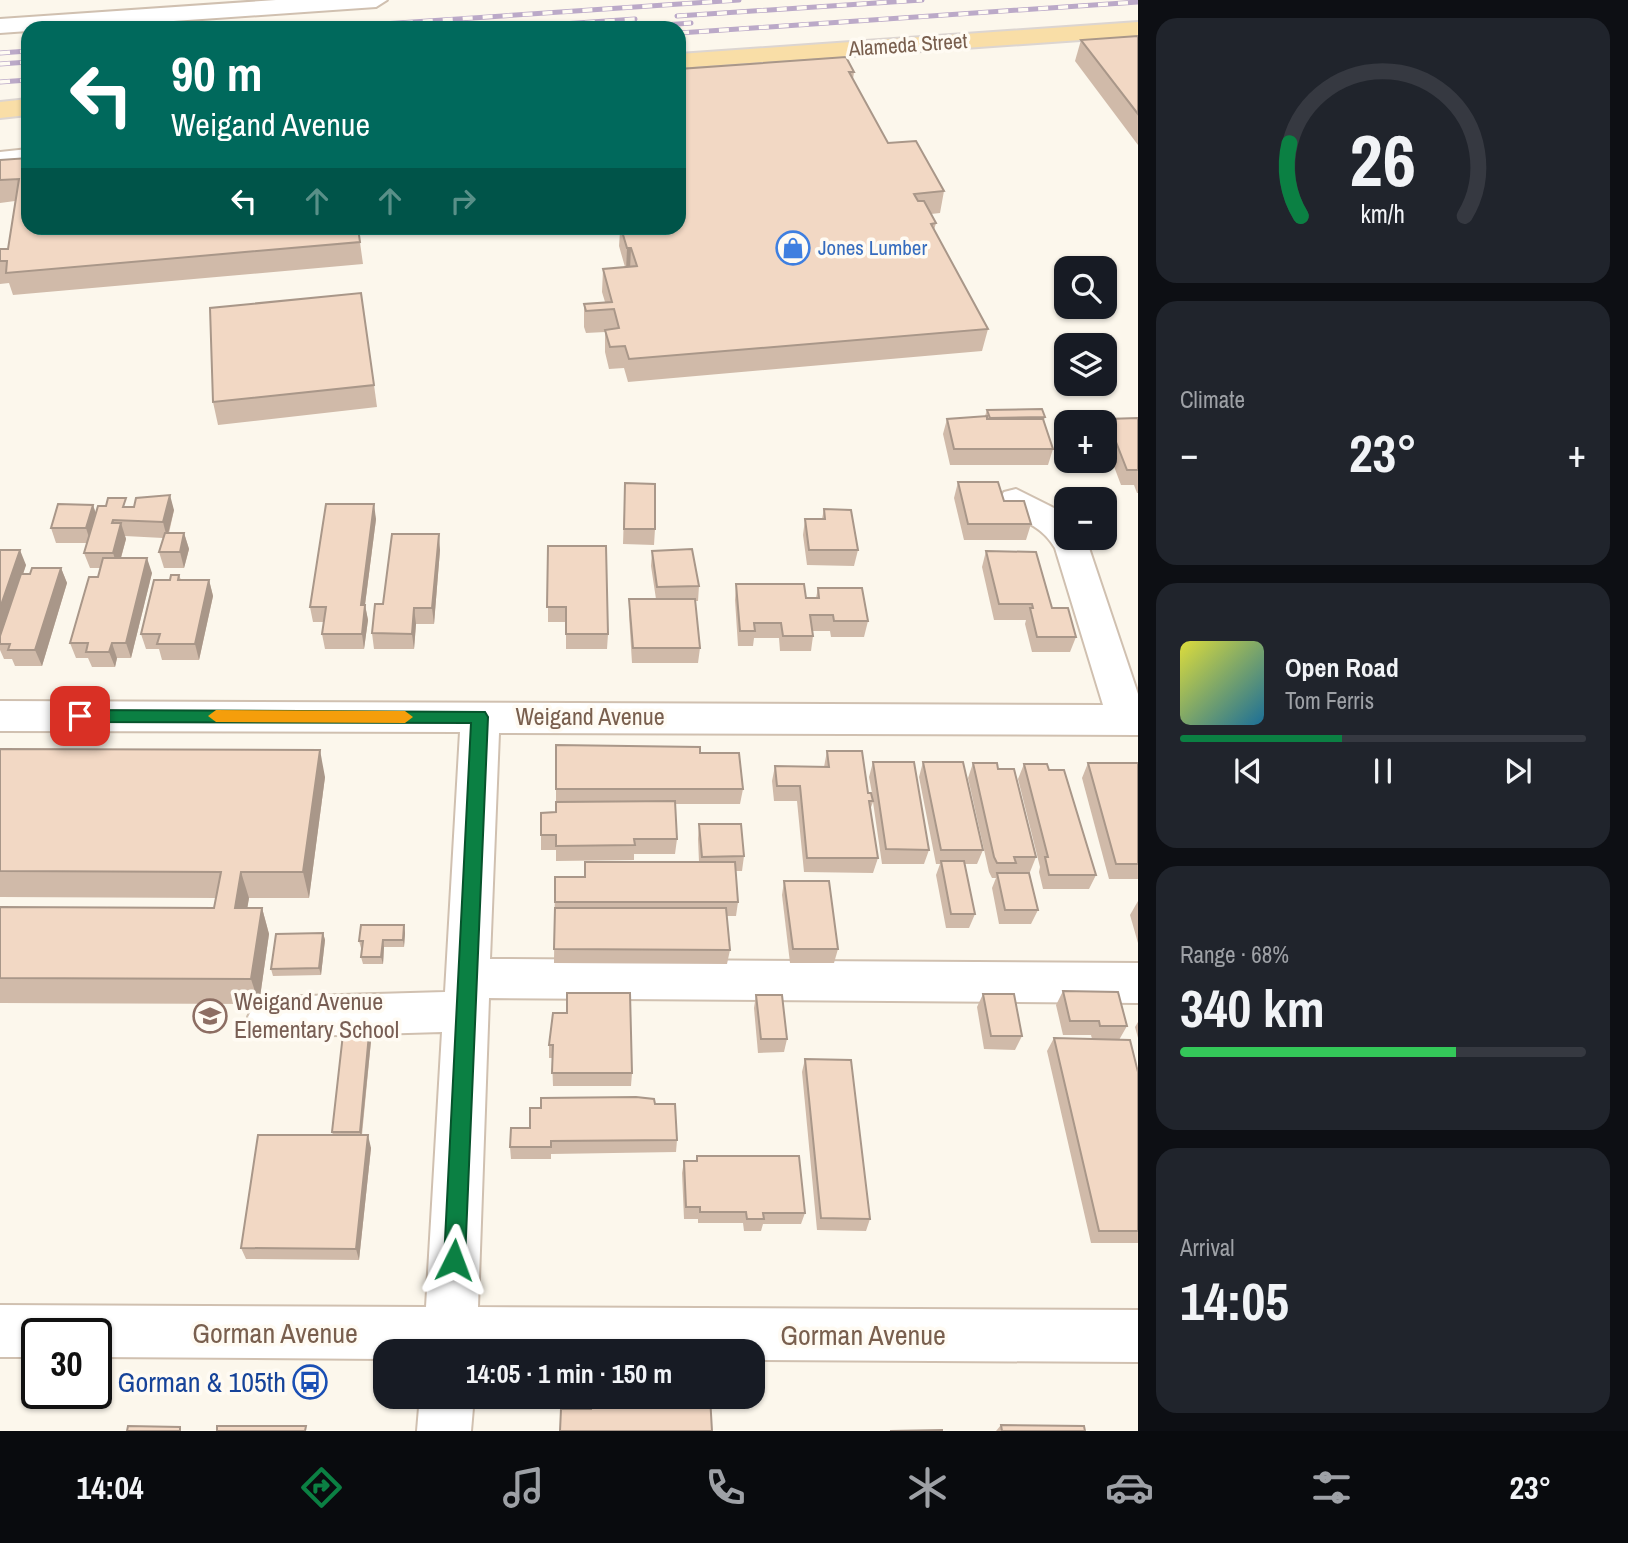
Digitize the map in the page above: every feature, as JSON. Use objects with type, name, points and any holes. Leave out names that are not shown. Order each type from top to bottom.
[{"type":"main road","name":"Alameda Street","points":[[686,61],[1138,29]]},
{"type":"main road","points":[[0,110],[21,108]]},
{"type":"street","points":[[59,21],[272,3],[376,0]]},
{"type":"street","points":[[0,26],[21,24]]},
{"type":"street","points":[[0,160],[21,158]]},
{"type":"street","points":[[1017,500],[1059,525],[1072,548],[1133,719]]},
{"type":"street","name":"Weigand Avenue","points":[[0,716],[1133,719]]},
{"type":"street","points":[[450,1339],[480,717]]},
{"type":"street","points":[[271,1017],[467,994],[1138,983]]},
{"type":"street","name":"Gorman Avenue","points":[[0,1331],[373,1341]]},
{"type":"street","name":"Gorman Avenue","points":[[765,1340],[1138,1336]]},
{"type":"street","points":[[444,1431],[446,1409]]},
{"type":"building","points":[[1138,36],[1138,114],[1081,40]]},
{"type":"building","points":[[846,57],[854,72],[849,72],[888,143],[916,141],[944,191],[914,194],[918,201],[924,201],[936,223],[931,224],[988,329],[629,359],[625,346],[610,347],[605,330],[619,328],[614,309],[586,311],[584,304],[612,302],[603,269],[637,266],[623,235],[686,235],[686,68]]},
{"type":"building","points":[[21,158],[21,235],[359,235],[360,242],[6,273],[7,261],[0,261],[0,249],[8,249],[19,179],[0,180],[0,160]]},
{"type":"building","points":[[361,293],[374,385],[213,402],[210,308]]},
{"type":"building","points":[[1042,409],[1045,417],[990,418],[987,410]]},
{"type":"building","points":[[987,416],[987,419],[1043,419],[1053,449],[954,449],[947,419]]},
{"type":"building","points":[[1138,418],[1138,470],[1127,470],[1117,444],[1117,419]]},
{"type":"building","points":[[958,482],[998,482],[1004,501],[1024,501],[1031,524],[968,524]]},
{"type":"building","points":[[625,483],[655,484],[655,529],[624,529]]},
{"type":"building","points":[[170,495],[163,522],[113,520],[112,523],[121,523],[113,553],[84,553],[98,506],[106,506],[108,498],[126,498],[123,507],[134,507],[136,498]]},
{"type":"building","points":[[58,504],[93,505],[86,528],[51,528]]},
{"type":"building","points":[[326,504],[374,504],[361,605],[365,605],[362,634],[322,634],[326,607],[310,607]]},
{"type":"building","points":[[824,509],[851,510],[858,550],[809,550],[805,519],[825,519]]},
{"type":"building","points":[[165,533],[184,533],[180,552],[159,552]]},
{"type":"building","points":[[392,534],[439,534],[432,608],[414,608],[412,634],[372,633],[375,604],[383,604]]},
{"type":"building","points":[[548,546],[606,546],[608,634],[566,634],[566,607],[547,607]]},
{"type":"building","points":[[692,549],[699,586],[657,587],[652,551]]},
{"type":"building","points":[[0,550],[20,550],[0,608]]},
{"type":"building","points":[[986,551],[1036,552],[1052,608],[1068,608],[1076,637],[1037,637],[1030,608],[1033,608],[1032,604],[999,604]]},
{"type":"building","points":[[103,558],[147,558],[126,643],[112,643],[109,652],[86,652],[88,643],[70,643],[89,577],[98,577]]},
{"type":"building","points":[[32,568],[61,568],[35,650],[8,650],[10,644],[0,644],[0,636],[21,574],[30,574]]},
{"type":"building","points":[[171,575],[179,575],[178,580],[209,580],[195,644],[157,644],[160,634],[141,634],[154,580],[170,580]]},
{"type":"building","points":[[736,584],[804,584],[806,598],[819,598],[818,588],[862,588],[868,621],[834,621],[833,615],[810,615],[813,636],[783,636],[781,623],[754,623],[755,631],[740,631]]},
{"type":"building","points":[[629,599],[695,599],[700,648],[633,648]]},
{"type":"building","points":[[556,745],[700,747],[700,753],[739,753],[743,789],[556,789]]},
{"type":"building","points":[[0,749],[320,750],[303,872],[241,872],[235,908],[262,908],[251,979],[0,978],[0,907],[214,908],[221,872],[0,871]]},
{"type":"building","points":[[827,751],[862,751],[868,793],[871,793],[873,801],[869,801],[878,858],[807,858],[800,786],[777,786],[775,766],[829,767]]},
{"type":"building","points":[[873,762],[914,762],[929,850],[886,849]]},
{"type":"building","points":[[923,762],[963,762],[983,850],[941,850]]},
{"type":"building","points":[[973,763],[997,763],[998,769],[1014,769],[1036,857],[1014,857],[1016,863],[997,863]]},
{"type":"building","points":[[1088,763],[1138,763],[1138,864],[1116,864]]},
{"type":"building","points":[[1024,764],[1047,764],[1049,770],[1064,770],[1096,875],[1049,875],[1045,857],[1048,857]]},
{"type":"building","points":[[675,801],[677,839],[634,839],[635,845],[556,846],[556,835],[541,835],[541,813],[556,812],[556,802]]},
{"type":"building","points":[[699,824],[741,824],[744,856],[702,857]]},
{"type":"building","points":[[941,861],[964,861],[975,914],[951,914]]},
{"type":"building","points":[[585,862],[735,862],[738,902],[555,902],[555,877],[585,877]]},
{"type":"building","points":[[997,873],[1029,873],[1038,910],[1005,910]]},
{"type":"building","points":[[784,881],[829,881],[838,949],[793,949]]},
{"type":"building","points":[[555,908],[726,908],[730,950],[554,949]]},
{"type":"building","points":[[361,925],[404,925],[403,940],[383,940],[381,957],[361,957]]},
{"type":"building","points":[[323,933],[319,968],[271,969],[276,934]]},
{"type":"building","points":[[1063,991],[1118,992],[1127,1026],[1100,1026],[1099,1021],[1070,1021]]},
{"type":"building","points":[[567,993],[630,993],[632,1073],[552,1073],[553,1045],[549,1045],[553,1013],[567,1013]]},
{"type":"building","points":[[983,994],[1014,994],[1022,1036],[991,1036]]},
{"type":"building","points":[[756,995],[782,995],[787,1039],[761,1039]]},
{"type":"building","points":[[343,1034],[369,1034],[360,1132],[332,1132]]},
{"type":"building","points":[[1054,1038],[1130,1040],[1138,1072],[1138,1231],[1099,1231]]},
{"type":"building","points":[[805,1059],[851,1060],[870,1219],[821,1218]]},
{"type":"building","points":[[541,1098],[654,1099],[655,1104],[675,1104],[677,1140],[551,1141],[551,1147],[510,1147],[511,1128],[530,1128],[530,1108],[541,1108]]},
{"type":"building","points":[[258,1135],[368,1135],[356,1249],[241,1248]]},
{"type":"building","points":[[697,1156],[799,1156],[805,1213],[763,1213],[764,1219],[747,1219],[746,1212],[700,1212],[700,1207],[686,1207],[684,1161],[697,1161]]},
{"type":"building","points":[[561,1409],[711,1409],[712,1431],[560,1431]]},
{"type":"building","points":[[1001,1425],[1084,1426],[1085,1431],[1002,1431]]},
{"type":"building","points":[[128,1426],[180,1427],[180,1431],[127,1431]]},
{"type":"building","points":[[217,1426],[306,1426],[305,1431],[217,1431]]},
{"type":"railway","points":[[427,21],[739,0]]},
{"type":"railway","points":[[677,16],[922,0]]},
{"type":"railway","points":[[686,33],[1138,2]]},
{"type":"railway","points":[[606,21],[635,19]]},
{"type":"railway","points":[[686,23],[691,23]]},
{"type":"railway","points":[[0,53],[21,52]]},
{"type":"railway","points":[[0,64],[21,62]]},
{"type":"railway","points":[[0,82],[21,80]]},
{"type":"slow traffic","points":[[216,716],[405,717]]},
{"type":"place","name":"Jones Lumber","points":[[793,248]]},
{"type":"place","name":"Weigand Avenue Elementary School","points":[[210,1016]]},
{"type":"place","name":"Gorman & 105th","points":[[310,1382]]},
{"type":"route","points":[[80,716],[480,717],[454,1260]]}]
